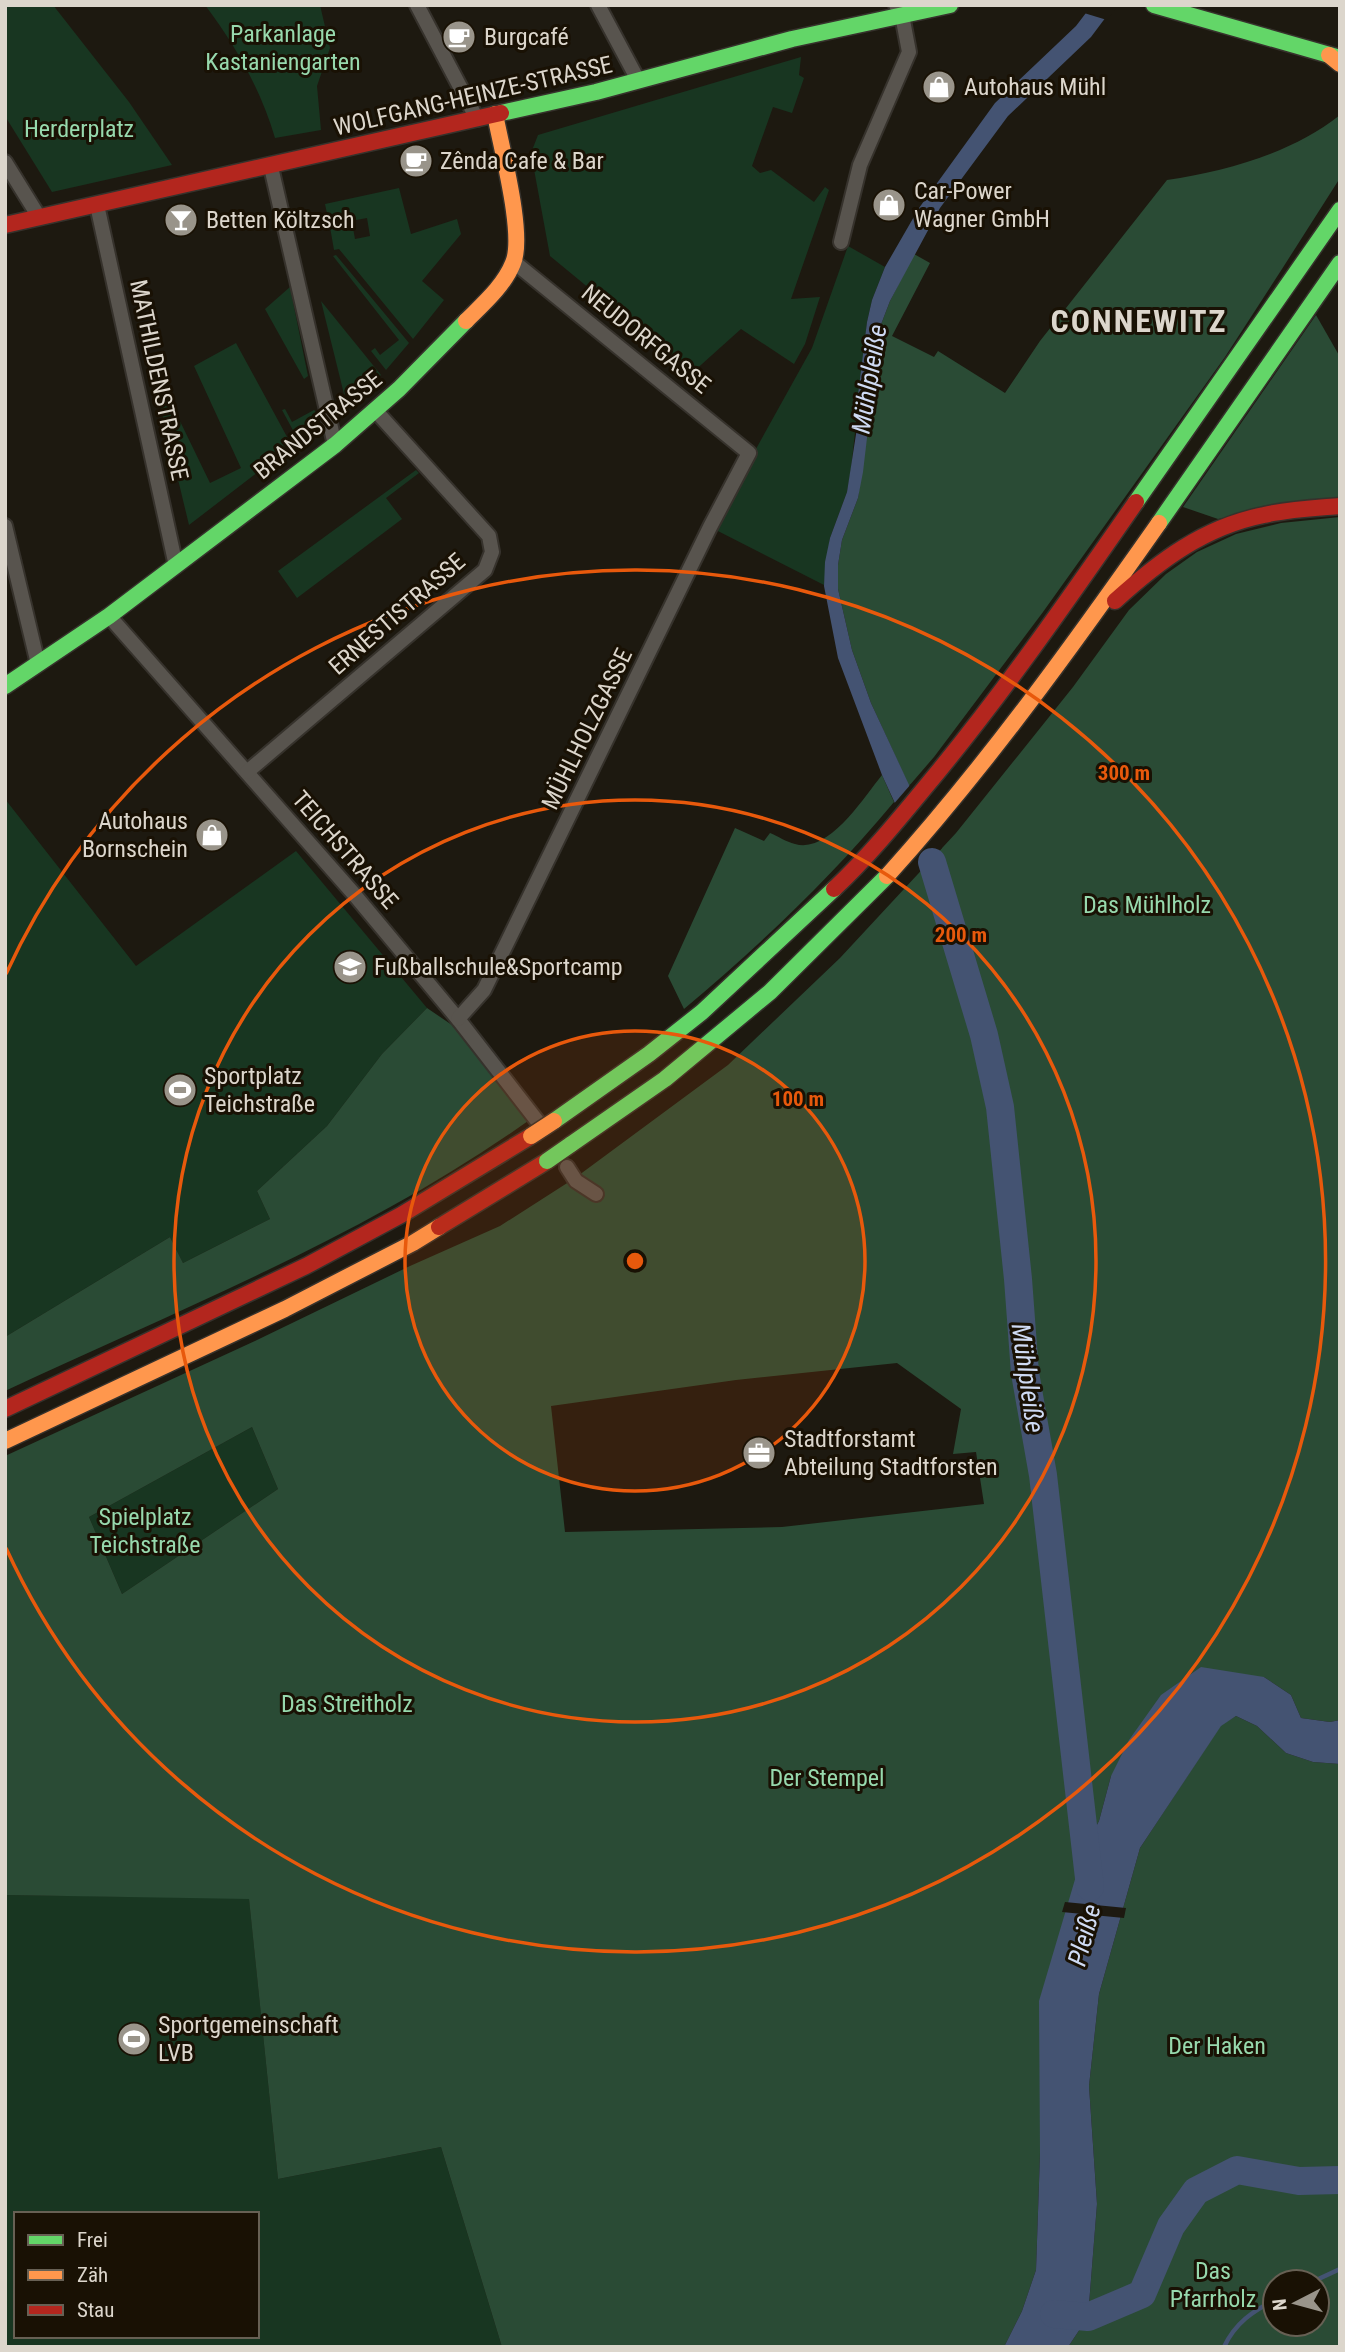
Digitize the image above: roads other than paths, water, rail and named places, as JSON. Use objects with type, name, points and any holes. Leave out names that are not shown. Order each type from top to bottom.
[{"type":"main road","name":"WOLFGANG-HEINZE-STRASSE","points":[[5,225],[596,92],[899,10],[950,5]]},
{"type":"main road","points":[[1154,5],[1336,59]]},
{"type":"main road","name":"BRANDSTRASSE","points":[[5,686],[109,616],[335,445],[400,389],[497,289],[514,261],[518,233],[495,114]]},
{"type":"main road","points":[[5,1409],[306,1266],[401,1215],[649,1054],[702,1012],[839,884],[892,827],[959,747],[1069,598],[1340,210]]},
{"type":"main road","points":[[5,1441],[285,1309],[413,1242],[547,1161],[665,1079],[759,1001],[830,934],[905,856],[991,753],[1084,630],[1340,263]]},
{"type":"main road","points":[[1084,630],[1152,567],[1197,537],[1256,517],[1340,506]]},
{"type":"street","points":[[417,5],[477,118]]},
{"type":"street","points":[[598,5],[638,80]]},
{"type":"street","points":[[841,242],[860,165],[909,52],[899,10]]},
{"type":"street","points":[[5,162],[39,217]]},
{"type":"street","points":[[271,166],[335,445]]},
{"type":"street","name":"MATHILDENSTRASSE","points":[[97,205],[176,566]]},
{"type":"street","name":"NEUDORFGASSE","points":[[514,261],[750,453]]},
{"type":"street","name":"ERNESTISTRASSE","points":[[247,772],[485,570],[492,552],[489,536],[375,410]]},
{"type":"street","name":"MÜHLHOLZGASSE","points":[[458,1019],[484,990],[710,527],[750,453]]},
{"type":"street","points":[[5,526],[38,664]]},
{"type":"street","name":"TEICHSTRASSE","points":[[109,616],[353,893],[458,1019],[541,1126]]},
{"type":"street","points":[[567,1167],[576,1181],[596,1194]]},
{"type":"water","points":[[1092,5],[1115,5],[1091,37],[1008,116],[940,208],[890,301],[880,327],[858,498],[842,540],[838,589],[852,650],[871,703],[943,858],[938,903],[882,775],[838,658],[824,586],[825,562],[830,538],[847,492],[857,428],[857,403],[867,322],[885,267],[919,208],[995,103],[1076,26]]},
{"type":"water","name":"Pleiße","points":[[1201,1667],[1264,1677],[1291,1695],[1301,1718],[1330,1722],[1340,1720],[1340,1764],[1313,1762],[1286,1753],[1257,1726],[1236,1716],[1221,1726],[1140,1848],[1099,1994],[1089,2086],[1097,2204],[1088,2317],[1068,2347],[1004,2347],[1022,2311],[1036,2270],[1040,2154],[1039,2001],[1084,1849],[1099,1821],[1111,1776],[1129,1740],[1161,1695]]},
{"type":"waterway","name":"Mühlpleiße","points":[[932,862],[984,1035],[1000,1107],[1025,1373],[1043,1475],[1090,1887]]},
{"type":"waterway","points":[[1054,2314],[1088,2317],[1142,2294],[1171,2226],[1196,2191],[1237,2170],[1299,2181],[1340,2180]]},
{"type":"waterway","points":[[1331,2273],[1340,2269]]},
{"type":"waterway","points":[[1224,2347],[1245,2319],[1261,2308]]},
{"type":"place","name":"Burgcafé","points":[[459,37]]},
{"type":"place","name":"Autohaus Mühl","points":[[939,87]]},
{"type":"place","name":"Zênda Cafe & Bar","points":[[416,161]]},
{"type":"place","name":"Car-Power Wagner GmbH","points":[[889,205]]},
{"type":"place","name":"Betten Költzsch","points":[[181,220]]},
{"type":"place","name":"Autohaus Bornschein","points":[[212,835]]},
{"type":"place","name":"Fußballschule&Sportcamp","points":[[350,967]]},
{"type":"place","name":"Sportplatz Teichstraße","points":[[180,1090]]},
{"type":"place","name":"Stadtforstamt Abteilung Stadtforsten","points":[[759,1453]]},
{"type":"place","name":"Sportgemeinschaft LVB","points":[[134,2039]]},
{"type":"district","name":"CONNEWITZ","points":[[1139,321]]},
{"type":"park label","name":"Parkanlage Kastaniengarten","points":[[283,48]]},
{"type":"park label","name":"Herderplatz","points":[[79,129]]},
{"type":"park label","name":"Das Mühlholz","points":[[1147,905]]},
{"type":"park label","name":"Spielplatz Teichstraße","points":[[145,1531]]},
{"type":"park label","name":"Das Streitholz","points":[[347,1704]]},
{"type":"park label","name":"Der Stempel","points":[[827,1778]]},
{"type":"park label","name":"Der Haken","points":[[1217,2046]]},
{"type":"park label","name":"Das Pfarrholz","points":[[1213,2285]]}]
